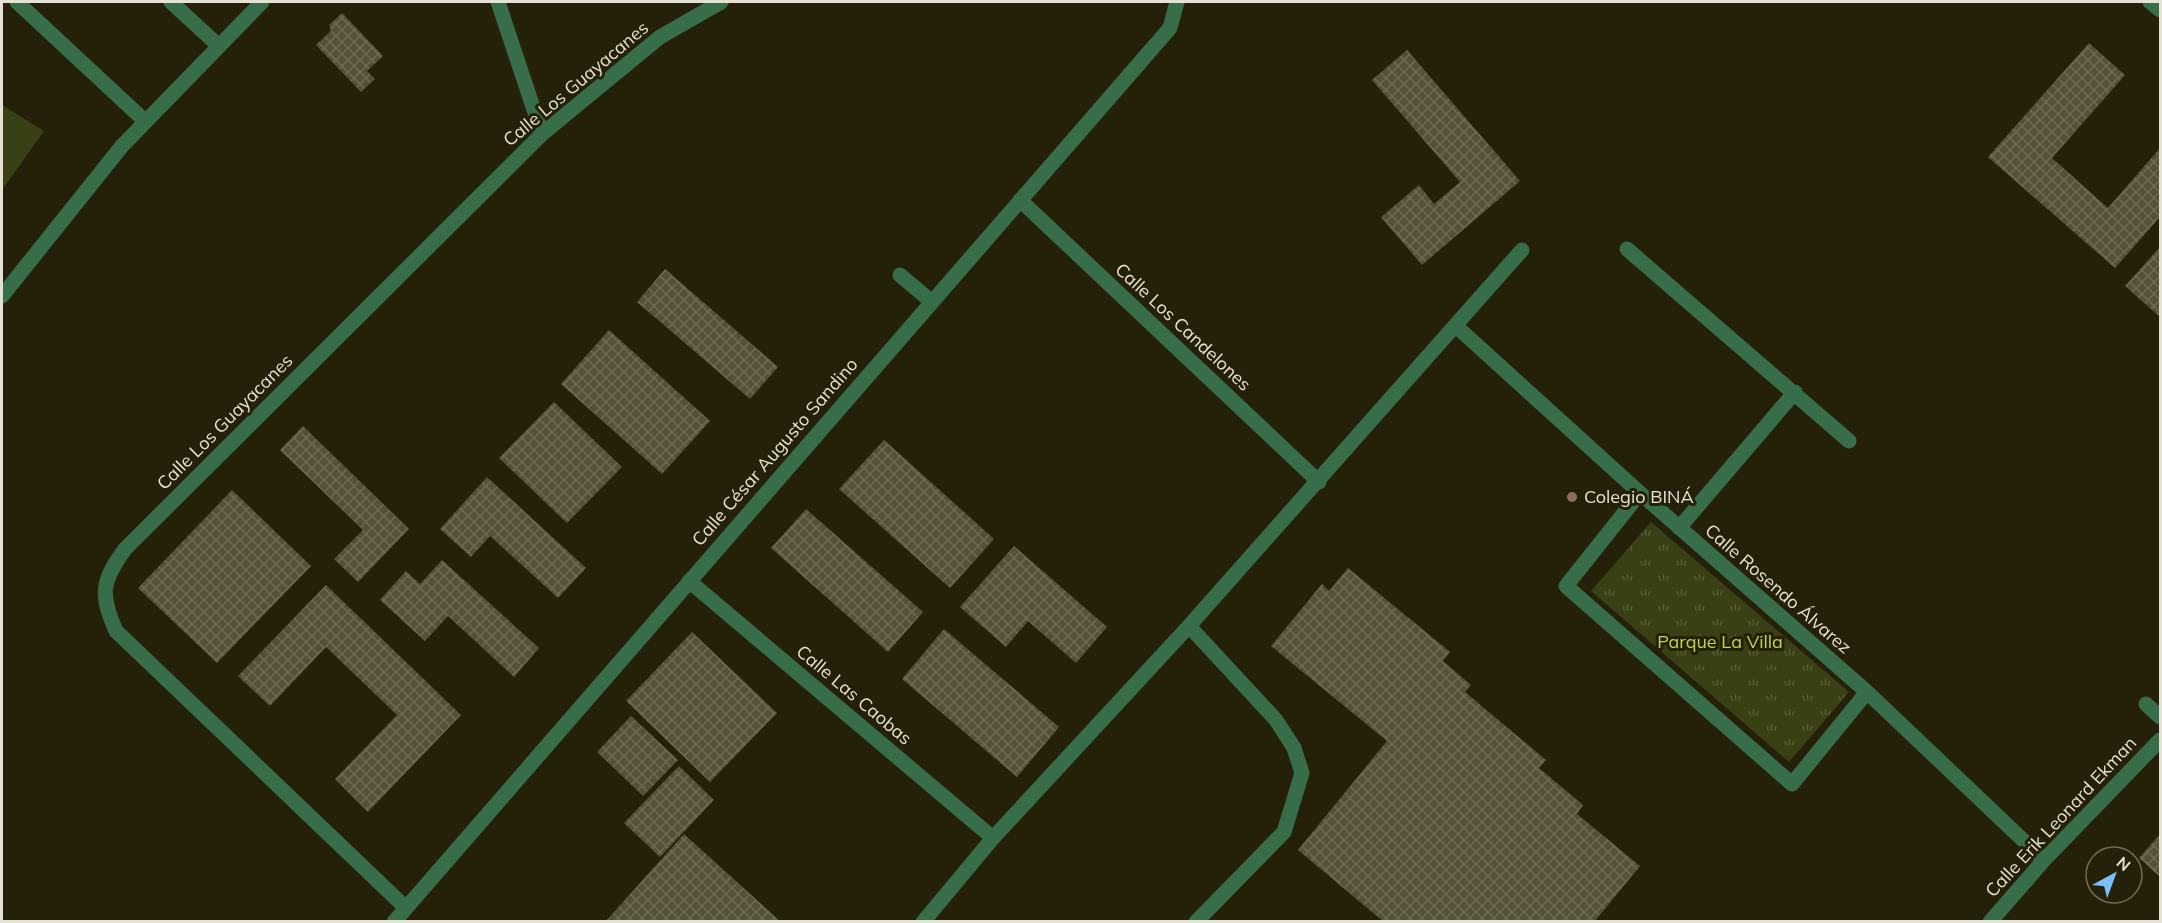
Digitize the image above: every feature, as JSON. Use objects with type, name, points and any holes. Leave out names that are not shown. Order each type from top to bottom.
[{"type":"street","points":[[17,2],[145,121]]},
{"type":"street","points":[[171,2],[219,46]]},
{"type":"street","points":[[2,296],[145,121],[262,2]]},
{"type":"street","points":[[498,2],[542,134]]},
{"type":"street","name":"Calle Los Guayacanes","points":[[406,908],[116,631],[106,609],[104,588],[109,571],[125,549],[542,134],[660,37],[721,2]]},
{"type":"street","points":[[2150,2],[2160,10]]},
{"type":"street","name":"Calle César Augusto Sandino","points":[[394,921],[1170,28],[1177,3]]},
{"type":"street","name":"Calle Los Candelones","points":[[1020,200],[1319,482]]},
{"type":"street","points":[[1627,249],[1850,441]]},
{"type":"street","points":[[923,921],[993,838],[1190,626],[1319,482],[1522,250]]},
{"type":"street","points":[[900,274],[932,302]]},
{"type":"street","name":"Calle Rosendo Álvarez","points":[[1457,327],[1679,528],[1867,692],[2044,860]]},
{"type":"street","points":[[1679,528],[1795,392]]},
{"type":"street","points":[[1640,493],[1566,586],[1634,646],[1792,784],[1867,692]]},
{"type":"street","name":"Calle Las Caobas","points":[[689,581],[993,838]]},
{"type":"street","points":[[1190,626],[1276,720],[1294,748],[1302,773],[1284,832],[1196,921]]},
{"type":"street","points":[[2146,704],[2160,717]]},
{"type":"street","name":"Calle Erik Leonard Ekman","points":[[1990,921],[2044,860],[2160,740]]},
{"type":"green space","points":[[2,105],[44,131],[2,190]]},
{"type":"green space","name":"Parque La Villa","points":[[1651,522],[1849,692],[1789,762],[1591,591]]},
{"type":"building","points":[[342,13],[383,56],[367,71],[375,79],[361,92],[316,45],[331,31],[329,25]]},
{"type":"building","points":[[2089,43],[2125,75],[2052,158],[2108,208],[2160,148],[2160,217],[2115,268],[1988,157]]},
{"type":"building","points":[[1407,50],[1520,181],[1422,265],[1381,217],[1419,185],[1434,204],[1460,182],[1372,80]]},
{"type":"building","points":[[2160,247],[2160,317],[2125,286]]},
{"type":"building","points":[[665,269],[778,367],[750,399],[637,302]]},
{"type":"building","points":[[609,330],[710,421],[662,474],[561,384]]},
{"type":"building","points":[[554,402],[622,467],[567,523],[499,458]]},
{"type":"building","points":[[303,426],[409,529],[358,582],[334,559],[363,530],[280,450]]},
{"type":"building","points":[[884,440],[994,539],[950,588],[839,489]]},
{"type":"building","points":[[487,477],[586,568],[558,598],[490,536],[471,557],[440,529]]},
{"type":"building","points":[[232,490],[311,566],[217,663],[138,588]]},
{"type":"building","points":[[806,509],[923,612],[888,652],[771,548]]},
{"type":"building","points":[[1014,546],[1107,627],[1076,663],[1028,621],[1006,647],[960,607]]},
{"type":"building","points":[[442,560],[539,648],[514,677],[448,616],[425,641],[380,600],[406,571],[420,584]]},
{"type":"building","points":[[1348,568],[1450,652],[1443,661],[1471,685],[1465,692],[1546,760],[1539,768],[1583,805],[1577,814],[1640,866],[1594,922],[1384,922],[1298,850],[1387,741],[1271,646],[1322,584],[1329,591]]},
{"type":"building","points":[[326,585],[461,715],[368,812],[335,779],[397,715],[326,647],[270,706],[238,676]]},
{"type":"building","points":[[944,629],[1059,727],[1017,777],[902,679]]},
{"type":"building","points":[[692,632],[777,713],[710,782],[626,701]]},
{"type":"building","points":[[631,716],[678,760],[643,796],[597,752]]},
{"type":"building","points":[[679,766],[714,800],[660,857],[624,823]]},
{"type":"building","points":[[684,834],[781,922],[605,922]]},
{"type":"building","points":[[2160,834],[2160,877],[2144,863],[2144,852]]},
{"type":"place","name":"Colegio BINÁ","points":[[1572,497]]}]
